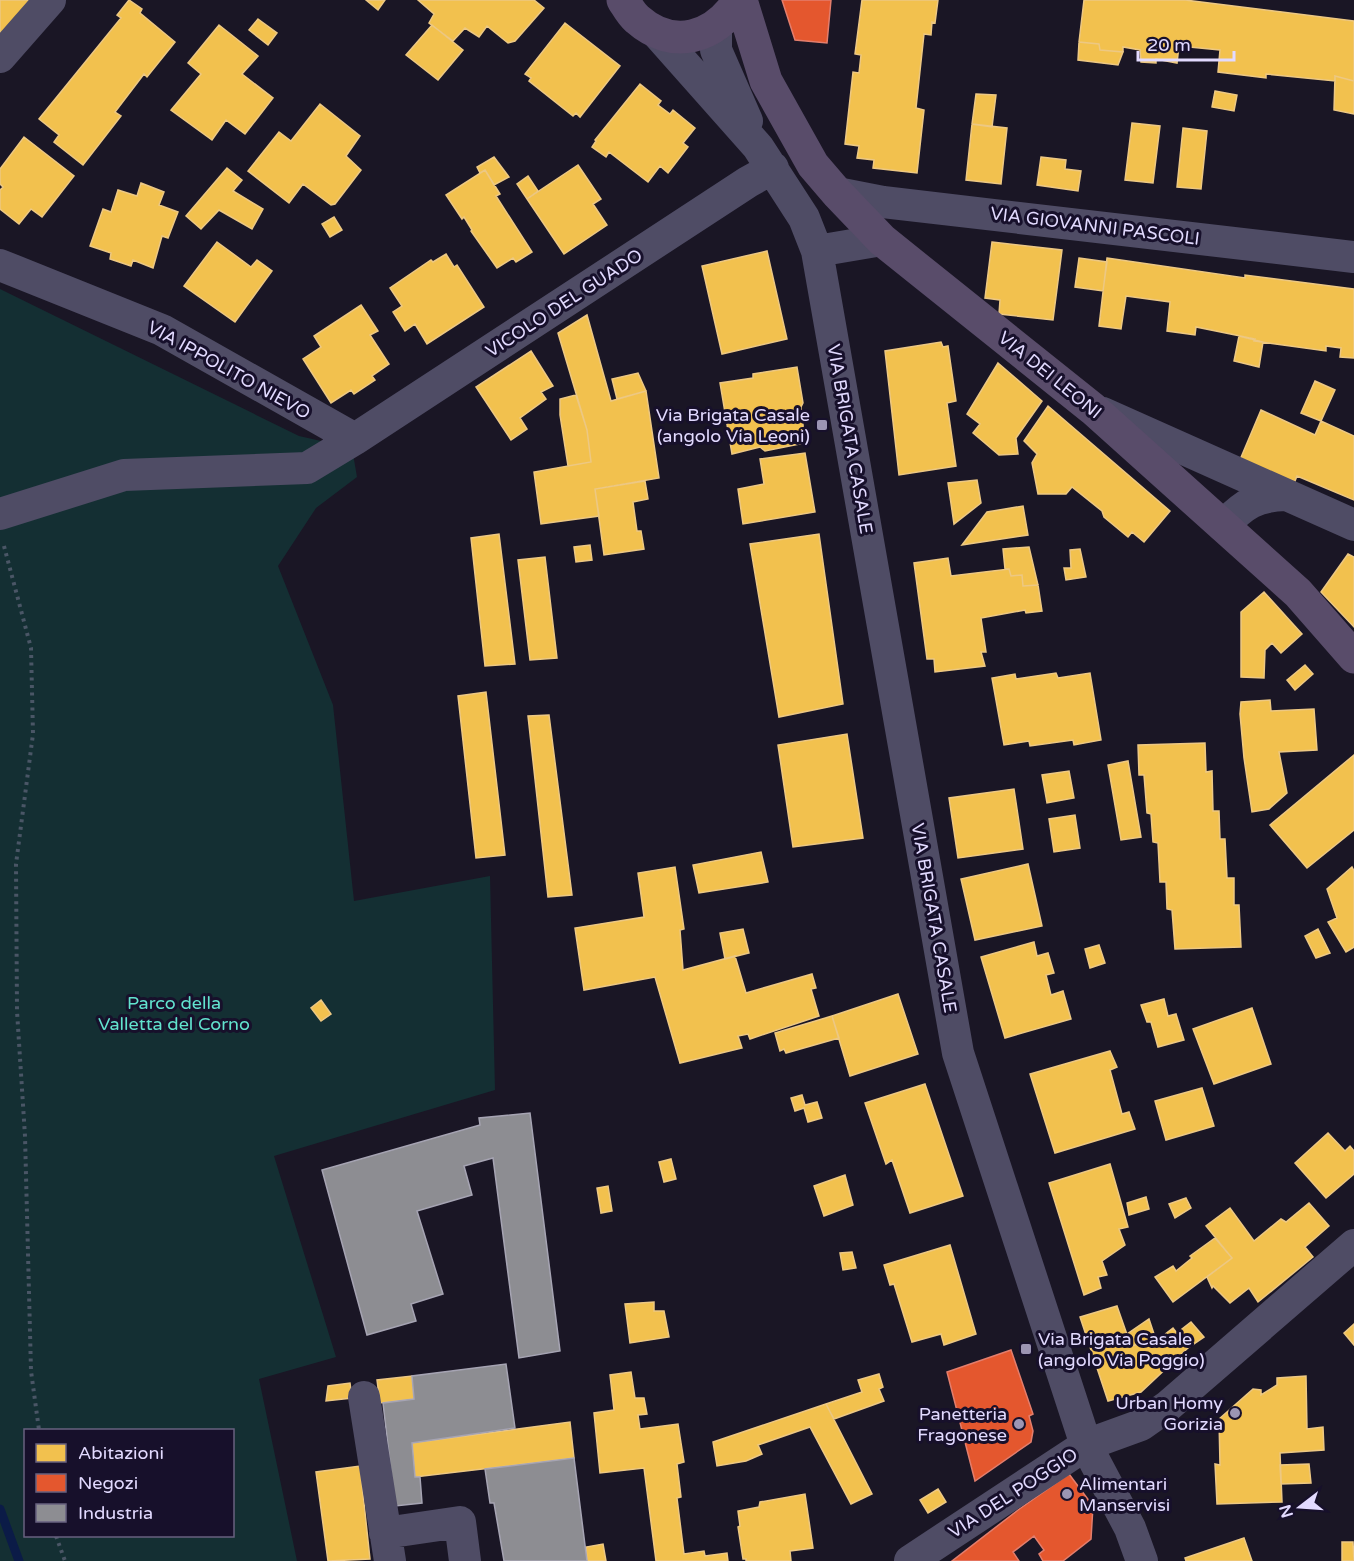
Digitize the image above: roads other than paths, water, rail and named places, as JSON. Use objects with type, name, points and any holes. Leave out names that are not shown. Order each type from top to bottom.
[{"type":"main road","name":"VIA BRIGATA CASALE","points":[[623,0],[635,18],[656,32],[676,38],[696,35],[716,27],[730,15],[740,0]]},
{"type":"main road","name":"VIA DEI LEONI","points":[[740,0],[766,81]]},
{"type":"main road","name":"VIA DEI LEONI","points":[[716,27],[731,34],[766,81],[813,165],[882,240],[1093,409],[1298,593],[1354,657]]},
{"type":"street","points":[[0,57],[50,0]]},
{"type":"street","name":"VIA BRIGATA CASALE","points":[[716,27],[716,50],[765,158]]},
{"type":"street","name":"VIA BRIGATA CASALE","points":[[656,32],[765,158],[804,218],[817,250],[958,1053],[1086,1445],[1130,1528],[1142,1561]]},
{"type":"street","name":"VICOLO DEL GUADO","points":[[0,513],[124,475],[307,468],[748,182],[765,158]]},
{"type":"street","name":"VIA GIOVANNI PASCOLI","points":[[837,193],[883,202],[1354,257]]},
{"type":"street","points":[[817,250],[882,240]]},
{"type":"street","name":"VIA IPPOLITO NIEVO","points":[[0,265],[162,330],[355,439]]},
{"type":"street","points":[[1093,409],[1354,525]]},
{"type":"street","points":[[1223,526],[1247,504],[1267,496],[1287,495]]},
{"type":"street","name":"VIA DEL POGGIO","points":[[910,1561],[1086,1445],[1141,1425],[1168,1406],[1354,1245]]},
{"type":"street","points":[[364,1397],[387,1547],[460,1522],[465,1561]]},
{"type":"street","points":[[1127,1561],[1130,1528]]},
{"type":"waterway","points":[[0,1509],[19,1561]]},
{"type":"place","name":"Via Brigata Casale (angolo Via Leoni)","points":[[822,425]]},
{"type":"place","name":"Via Brigata Casale (angolo Via Poggio)","points":[[1026,1349]]},
{"type":"place","name":"Urban Homy Gorizia","points":[[1235,1413]]},
{"type":"place","name":"Panetteria Fragonese","points":[[1019,1424]]},
{"type":"place","name":"Alimentari Manservisi","points":[[1067,1494]]},
{"type":"park label","name":"Parco della Valletta del Corno","points":[[174,1013]]}]
